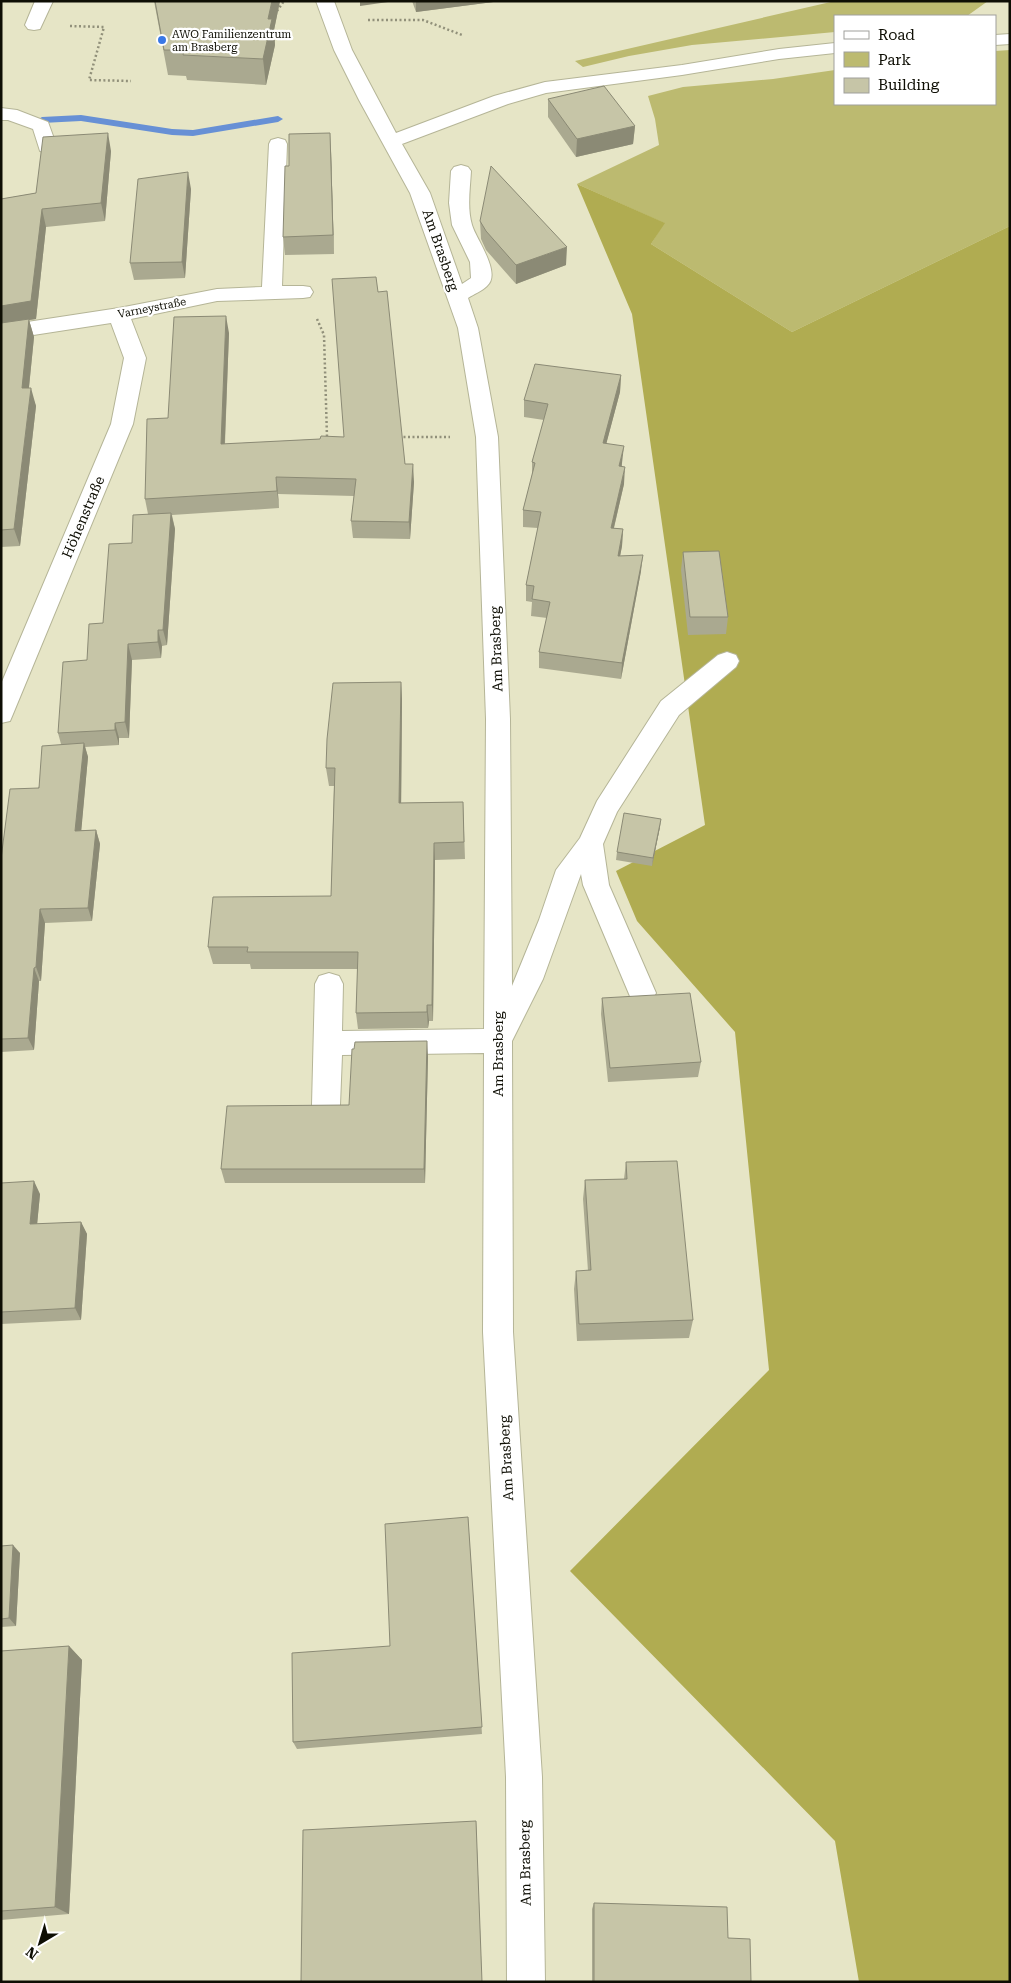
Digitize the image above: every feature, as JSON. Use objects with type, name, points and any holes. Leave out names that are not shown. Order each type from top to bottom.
[{"type":"street","points":[[34,25],[44,1]]},
{"type":"street","name":"Am Brasberg","points":[[325,1],[342,50],[420,193],[468,328],[487,437],[498,719],[498,1332],[524,1777],[526,1982]]},
{"type":"street","points":[[996,40],[1010,39]]},
{"type":"street","points":[[391,142],[501,100],[545,88],[682,70],[779,54],[834,48]]},
{"type":"street","points":[[1,114],[10,114],[41,126],[47,147]]},
{"type":"street","points":[[272,292],[278,144]]},
{"type":"street","points":[[457,296],[481,281],[480,262],[462,225],[459,203],[461,172]]},
{"type":"street","name":"Varneystraße","points":[[1,334],[119,315],[217,295],[303,292]]},
{"type":"street","name":"Höhenstraße","points":[[1,714],[122,424],[135,358],[119,315]]},
{"type":"street","points":[[328,1043],[498,1041],[529,979],[569,870],[590,844],[606,808],[670,708],[727,661]]},
{"type":"street","points":[[590,844],[596,885],[642,993]]},
{"type":"street","points":[[326,1105],[329,984]]},
{"type":"path","points":[[273,16],[284,1]]},
{"type":"path","points":[[368,20],[423,20],[462,34]]},
{"type":"path","points":[[69,26],[104,26],[89,80],[131,80]]},
{"type":"path","points":[[303,292],[324,335],[326,437],[335,437]]},
{"type":"path","points":[[392,437],[487,437]]},
{"type":"green space","points":[[835,1],[988,1],[968,15],[834,15],[834,32],[692,45],[629,56],[583,67],[575,61]]},
{"type":"green space","points":[[1010,50],[1010,226],[792,332],[651,244],[664,223],[577,184],[659,145],[655,119],[648,96],[683,87],[773,79],[834,70],[834,105],[996,105],[996,51]]},
{"type":"shaded area","points":[[577,184],[665,223],[651,244],[792,332],[1010,226],[1010,1982],[859,1982],[835,1841],[570,1571],[769,1370],[735,1032],[637,921],[616,871],[705,825],[632,314]]},
{"type":"building","points":[[155,1],[272,1],[268,19],[272,19],[263,59],[183,55],[184,50],[164,50]]},
{"type":"building","points":[[604,86],[635,126],[577,139],[548,99]]},
{"type":"building","points":[[108,133],[101,203],[42,209],[31,301],[1,306],[1,199],[36,193],[43,137]]},
{"type":"building","points":[[330,133],[333,235],[283,237],[285,166],[289,166],[289,134]]},
{"type":"building","points":[[491,166],[567,247],[516,265],[486,231],[480,221]]},
{"type":"building","points":[[188,172],[182,262],[130,263],[138,179]]},
{"type":"building","points":[[376,277],[378,292],[387,291],[405,464],[413,464],[409,522],[351,521],[356,479],[276,477],[277,491],[145,499],[147,419],[168,418],[174,317],[226,316],[221,444],[320,439],[321,436],[344,437],[332,279]]},
{"type":"building","points":[[29,319],[22,388],[31,388],[14,529],[1,530],[1,323]]},
{"type":"building","points":[[535,364],[621,375],[603,443],[624,446],[619,466],[625,467],[611,528],[623,529],[618,556],[643,555],[622,663],[539,652],[550,602],[532,599],[534,586],[526,585],[541,512],[523,510],[535,463],[532,462],[548,404],[524,400]]},
{"type":"building","points":[[171,513],[163,630],[158,630],[158,642],[128,644],[125,722],[115,723],[115,730],[58,733],[63,662],[87,660],[89,624],[103,623],[109,544],[132,543],[133,515]]},
{"type":"building","points":[[719,551],[728,617],[690,617],[683,552]]},
{"type":"building","points":[[401,682],[399,803],[463,802],[464,842],[434,843],[432,1005],[427,1005],[427,1012],[356,1013],[358,952],[247,952],[248,947],[208,947],[213,897],[331,896],[335,768],[326,768],[333,683]]},
{"type":"building","points":[[84,743],[75,831],[96,830],[88,908],[40,909],[28,1038],[1,1039],[1,859],[10,789],[39,788],[42,746]]},
{"type":"building","points":[[624,813],[661,819],[653,858],[617,852]]},
{"type":"building","points":[[690,993],[701,1062],[610,1068],[602,998]]},
{"type":"building","points":[[427,1041],[424,1169],[221,1169],[227,1106],[349,1105],[352,1049],[354,1049],[355,1042]]},
{"type":"building","points":[[677,1161],[693,1320],[579,1324],[576,1271],[591,1270],[585,1180],[627,1179],[626,1162]]},
{"type":"building","points":[[34,1181],[30,1224],[81,1222],[75,1308],[1,1312],[1,1183]]},
{"type":"building","points":[[468,1517],[482,1727],[293,1742],[292,1653],[390,1646],[385,1524]]},
{"type":"building","points":[[13,1545],[9,1618],[1,1619],[1,1546]]},
{"type":"building","points":[[69,1646],[55,1907],[1,1911],[1,1651]]},
{"type":"building","points":[[476,1821],[482,1982],[301,1982],[303,1830]]},
{"type":"building","points":[[594,1903],[727,1907],[728,1938],[750,1939],[751,1982],[594,1982]]},
{"type":"waterway","points":[[42,120],[81,118],[172,132],[193,133],[278,119]]},
{"type":"place","name":"AWO Familienzentrum am Brasberg","points":[[162,40]]}]
